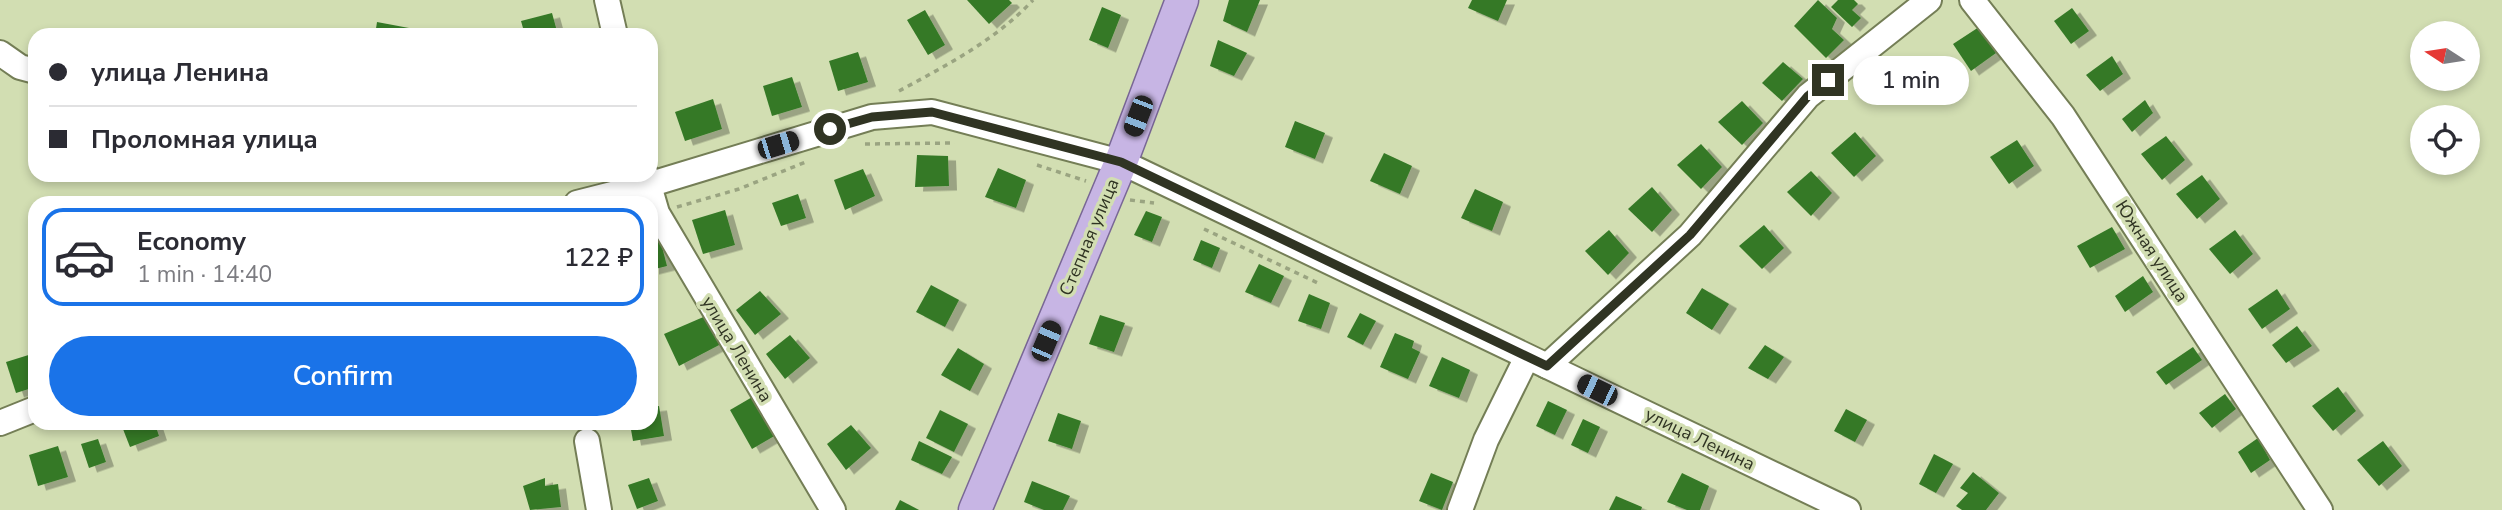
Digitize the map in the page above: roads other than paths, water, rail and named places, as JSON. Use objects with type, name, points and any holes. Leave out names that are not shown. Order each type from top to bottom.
[{"type":"main road","name":"Степная улица","points":[[975,510],[1121,162],[1182,0]]},
{"type":"street","points":[[607,0],[613,28]]},
{"type":"street","points":[[1460,510],[1486,440],[1537,361],[1690,235],[1808,96],[1929,0]]},
{"type":"street","name":"Южная улица","points":[[1972,0],[2063,116],[2320,510]]},
{"type":"street","points":[[0,53],[28,68]]},
{"type":"street","name":"улица Ленина","points":[[658,177],[872,117],[932,112],[1121,162],[1848,510]]},
{"type":"street","name":"улица Ленина","points":[[599,196],[642,182]]},
{"type":"street","name":"улица Ленина","points":[[658,215],[833,510]]},
{"type":"street","points":[[0,423],[28,412]]},
{"type":"street","points":[[587,441],[599,510]]}]
